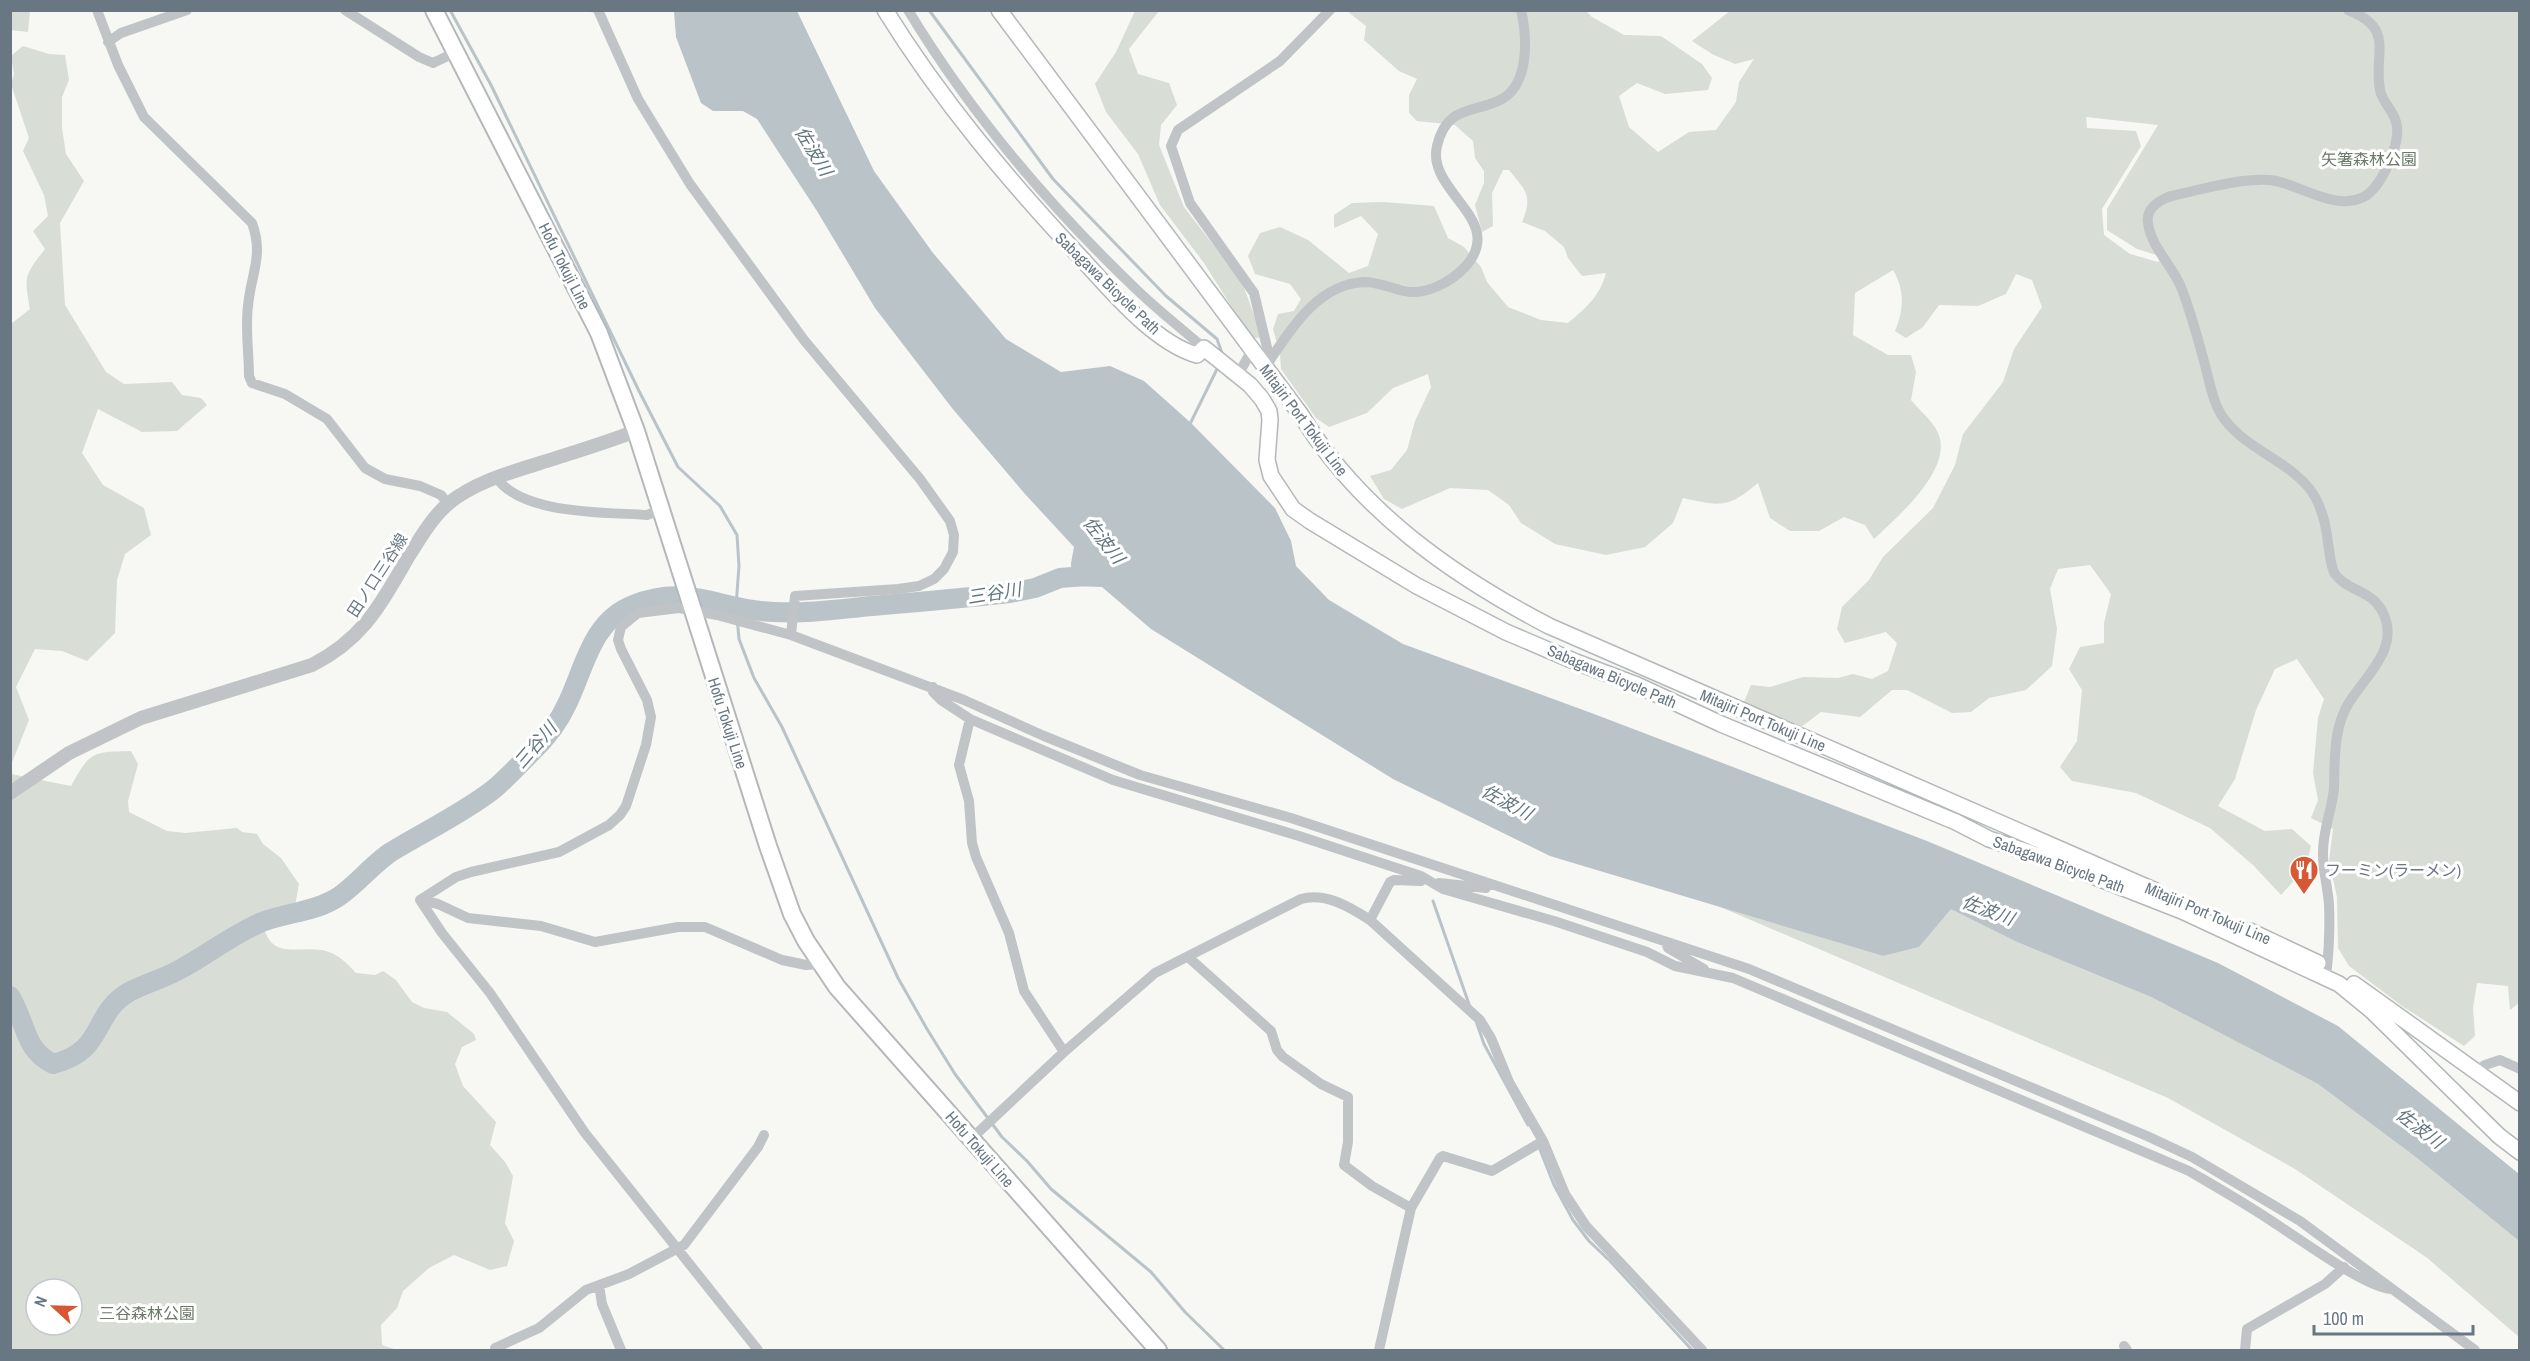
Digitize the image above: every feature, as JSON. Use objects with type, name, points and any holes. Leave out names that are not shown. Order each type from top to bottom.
[{"type":"main road","name":"Hofu Tokuji Line","points":[[434,10],[599,333],[636,431],[691,608],[792,914],[820,964],[843,995],[1158,1350]]},
{"type":"main road","name":"Sabagawa Bicycle Path","points":[[885,10],[950,108],[1041,216],[1097,276],[1152,330],[1188,353],[1197,355],[1207,350],[1250,385],[1269,411],[1267,460],[1272,476],[1293,509],[1386,568],[1506,632],[1637,685],[1721,724],[1956,822],[1989,839],[2057,862],[2182,911],[2339,984],[2372,1011],[2499,1136],[2520,1152]]},
{"type":"main road","name":"Mitajiri Port Tokuji Line","points":[[999,10],[1252,350],[1268,364],[1319,444],[1375,508],[1415,542],[1464,578],[1506,604],[1549,626],[2029,839],[2253,932],[2327,968],[2356,985],[2520,1103]]},
{"type":"street","points":[[97,10],[108,42],[144,117],[252,223],[258,238],[258,259],[247,308],[249,376],[252,383],[285,394],[327,419],[365,468],[385,478],[420,486],[441,495],[448,504]]},
{"type":"street","points":[[108,42],[121,33],[187,10]]},
{"type":"street","points":[[345,10],[418,57],[433,63],[456,52]]},
{"type":"street","points":[[598,10],[638,99],[690,184],[804,339],[920,479],[950,521],[954,535],[953,552],[944,569],[934,579],[919,586],[898,589],[795,596],[791,635]]},
{"type":"street","points":[[908,10],[936,57],[998,139],[1139,292],[1207,350]]},
{"type":"street","points":[[1268,364],[1254,293],[1190,203],[1171,146],[1178,130],[1280,61],[1330,10]]},
{"type":"street","points":[[1268,364],[1297,320],[1320,300],[1341,287],[1364,282],[1407,292],[1431,289],[1448,281],[1466,266],[1477,247],[1472,217],[1445,185],[1439,174],[1436,147],[1444,128],[1459,112],[1503,98],[1515,87],[1523,68],[1521,10]]},
{"type":"street","points":[[2327,968],[2329,904],[2323,854],[2325,828],[2333,792],[2336,742],[2340,721],[2350,701],[2378,663],[2388,644],[2388,625],[2380,607],[2366,594],[2347,584],[2335,574],[2326,525],[2310,488],[2224,420],[2214,400],[2180,285],[2151,234],[2147,220],[2156,202],[2168,197],[2257,179],[2287,184],[2337,202],[2354,201],[2367,194],[2379,182],[2395,147],[2398,134],[2396,120],[2380,92],[2380,36],[2375,27],[2364,18],[2348,10]]},
{"type":"street","points":[[1233,372],[1252,350]]},
{"type":"street","name":"田ノ口三谷線","points":[[10,794],[69,753],[141,718],[312,665],[333,655],[355,637],[371,619],[418,541],[448,504],[496,477],[636,431]]},
{"type":"street","points":[[496,477],[501,486],[514,494],[546,506],[647,515],[660,510]]},
{"type":"street","points":[[420,900],[456,878],[471,872],[560,852],[609,825],[620,815],[626,806],[651,717],[647,700],[621,649],[618,640],[621,627],[638,613],[670,608],[691,608],[791,635],[933,687],[1140,775],[1291,818],[1749,969],[2192,1157],[2282,1210],[2394,1289],[2475,1350]]},
{"type":"street","points":[[933,687],[933,692],[941,700],[970,719],[1113,780],[1299,836],[1421,876],[1443,889],[1554,921],[1647,952],[1675,966],[1733,978],[2189,1171],[2251,1207],[2376,1286],[2394,1289]]},
{"type":"street","points":[[1721,724],[1729,705]]},
{"type":"street","points":[[970,719],[959,765],[969,801],[972,843],[1009,933],[1024,991],[1064,1052]]},
{"type":"street","points":[[1989,839],[2029,839],[2057,862]]},
{"type":"street","points":[[1370,920],[1390,882],[1394,880],[1429,881],[1486,889],[1489,884]]},
{"type":"street","points":[[971,1139],[1064,1052],[1155,973],[1300,899],[1313,896],[1333,901],[1370,920],[1480,1020],[1491,1038],[1509,1082],[1565,1194],[1586,1226],[1702,1350]]},
{"type":"street","points":[[420,900],[438,904],[468,918],[541,927],[594,942],[678,927],[705,927],[782,960],[806,965],[820,964]]},
{"type":"street","points":[[420,900],[442,933],[485,986],[585,1133],[758,1350]]},
{"type":"street","points":[[1665,941],[1668,948],[1706,971]]},
{"type":"street","points":[[1188,957],[1271,1031],[1277,1050],[1283,1057],[1321,1084],[1348,1097],[1348,1142],[1344,1165],[1372,1186],[1411,1208]]},
{"type":"street","points":[[2476,1071],[2500,1060],[2520,1069]]},
{"type":"street","points":[[496,1350],[495,1348],[508,1341],[539,1328],[586,1290],[629,1274],[684,1245],[758,1147],[764,1135]]},
{"type":"street","points":[[1379,1350],[1411,1208],[1443,1156],[1492,1171],[1539,1142]]},
{"type":"street","points":[[2245,1350],[2247,1329],[2325,1284],[2344,1267]]},
{"type":"street","points":[[599,1284],[602,1304],[621,1350]]},
{"type":"green space","points":[[11,10],[30,11],[28,32],[11,30]]},
{"type":"green space","points":[[1135,11],[1159,11],[1129,49],[1138,74],[1169,83],[1177,105],[1161,125],[1159,145],[1184,207],[1242,282],[1262,337],[1252,339],[1204,263],[1160,205],[1138,154],[1106,112],[1095,84],[1116,52]]},
{"type":"green space","name":"矢箸森林公園","points":[[1347,11],[1586,11],[1592,17],[1624,35],[1661,36],[1702,64],[1712,78],[1708,90],[1665,94],[1637,83],[1619,96],[1629,127],[1658,152],[1689,132],[1716,130],[1736,102],[1739,82],[1754,59],[1735,64],[1712,54],[1692,41],[1730,11],[2519,11],[2519,1003],[2510,1010],[2508,986],[2477,983],[2473,1008],[2475,1036],[2464,1046],[2402,1006],[2349,966],[2338,948],[2337,897],[2329,861],[2333,829],[2311,818],[2318,800],[2313,773],[2318,718],[2324,699],[2297,659],[2275,669],[2256,710],[2235,779],[2218,806],[2265,831],[2292,829],[2311,846],[2305,868],[2281,895],[2253,865],[2210,828],[2136,793],[2072,781],[2060,767],[2077,741],[2082,690],[2069,669],[2080,647],[2104,643],[2104,623],[2111,594],[2090,565],[2058,569],[2050,589],[2057,629],[2052,666],[2026,690],[1989,698],[1971,712],[1952,713],[1907,690],[1892,690],[1860,717],[1821,712],[1801,727],[1744,702],[1751,685],[1770,687],[1803,677],[1838,678],[1853,674],[1872,679],[1888,671],[1897,643],[1886,632],[1845,643],[1837,629],[1842,607],[1869,580],[1883,557],[1933,508],[1955,465],[1963,434],[2003,382],[2014,349],[2042,307],[2032,280],[2016,274],[2006,294],[1978,306],[1939,305],[1923,327],[1906,338],[1895,331],[1902,300],[1900,285],[1893,270],[1855,293],[1853,335],[1888,355],[1911,355],[1916,372],[1911,400],[1936,429],[1941,447],[1938,462],[1921,491],[1874,539],[1865,525],[1844,517],[1819,531],[1790,531],[1770,518],[1758,483],[1739,497],[1723,503],[1706,503],[1683,498],[1673,523],[1645,547],[1606,555],[1555,544],[1521,523],[1509,505],[1488,490],[1450,488],[1402,509],[1384,499],[1370,476],[1391,470],[1407,450],[1415,421],[1431,387],[1428,374],[1393,388],[1367,413],[1329,427],[1316,418],[1281,369],[1280,354],[1273,329],[1278,314],[1294,311],[1301,299],[1290,284],[1255,274],[1248,256],[1260,233],[1280,227],[1308,240],[1349,273],[1368,266],[1378,234],[1361,216],[1334,228],[1334,215],[1352,203],[1383,202],[1434,206],[1448,238],[1464,247],[1481,267],[1487,282],[1508,307],[1541,320],[1568,323],[1596,295],[1606,273],[1582,276],[1568,258],[1564,247],[1545,231],[1522,222],[1527,205],[1526,194],[1509,170],[1503,170],[1492,193],[1493,226],[1482,232],[1475,205],[1484,183],[1484,171],[1475,158],[1473,141],[1455,125],[1417,121],[1409,113],[1409,95],[1417,79],[1399,71],[1364,40],[1366,26]],"holes":[[[2086,117],[2158,125],[2107,209],[2107,230],[2137,249],[2163,257],[2158,262],[2130,254],[2104,235],[2102,209],[2141,146],[2136,131],[2087,128]]]},
{"type":"green space","points":[[23,46],[49,54],[65,55],[69,80],[62,97],[62,128],[66,154],[84,181],[60,223],[65,305],[106,372],[124,384],[172,382],[182,395],[201,398],[207,405],[177,431],[142,432],[98,409],[82,453],[103,485],[144,508],[151,535],[125,554],[117,580],[115,633],[87,661],[62,651],[35,649],[16,687],[29,720],[11,765],[11,324],[30,309],[27,277],[45,249],[33,231],[48,216],[44,195],[23,151],[29,138],[11,84],[14,74],[11,56]]},
{"type":"green space","name":"三谷森林公園","points":[[131,751],[138,764],[128,801],[129,812],[167,831],[185,833],[237,828],[242,832],[257,834],[263,844],[281,858],[299,884],[295,906],[273,914],[263,923],[266,935],[277,947],[327,951],[349,965],[356,973],[375,975],[383,971],[396,980],[412,1002],[424,1008],[447,1012],[474,1034],[476,1040],[462,1047],[455,1064],[463,1086],[496,1122],[490,1145],[505,1162],[513,1176],[505,1223],[514,1241],[507,1266],[490,1270],[454,1255],[429,1268],[403,1291],[397,1308],[381,1325],[382,1345],[397,1350],[11,1350],[11,774],[71,786],[88,760],[100,753]]},
{"type":"green space","points":[[1718,906],[1883,956],[1919,947],[1951,908],[2017,942],[2151,997],[2318,1084],[2417,1158],[2519,1241],[2519,1337],[2426,1257],[2295,1169],[2168,1098]]},
{"type":"water","name":"佐波川","points":[[674,11],[797,11],[874,171],[933,253],[1006,339],[1061,372],[1110,366],[1144,381],[1191,423],[1275,508],[1291,541],[1296,566],[1329,600],[1403,644],[1927,841],[2218,963],[2338,1026],[2519,1174],[2519,1241],[2417,1158],[2318,1084],[2151,997],[2017,942],[1951,909],[1919,947],[1883,956],[1550,856],[1393,779],[1151,629],[1102,587],[1072,586],[1071,563],[1074,547],[1025,494],[952,408],[875,308],[817,211],[757,119],[743,111],[713,111],[701,103],[676,37]]},
{"type":"waterway","points":[[450,10],[491,85],[678,467],[720,506],[737,535],[739,566],[736,606],[739,639],[754,678],[782,727],[898,978],[927,1029],[955,1074],[1002,1137],[1051,1189],[1151,1272],[1185,1312],[1224,1350]]},
{"type":"waterway","points":[[585,10],[595,11]]},
{"type":"waterway","points":[[929,10],[1053,179],[1166,296],[1217,339],[1223,356]]},
{"type":"waterway","points":[[1189,426],[1219,365]]},
{"type":"waterway","name":"三谷川","points":[[10,996],[36,1051],[53,1064],[70,1058],[82,1050],[117,1001],[129,992],[177,971],[262,922],[316,907],[340,896],[391,852],[469,806],[494,789],[513,771],[557,723],[599,633],[619,612],[633,605],[671,596],[688,597],[755,610],[811,612],[1010,593],[1035,588],[1060,578],[1098,575]]},
{"type":"waterway","points":[[1433,901],[1470,1007]]},
{"type":"waterway","points":[[1476,1021],[1484,1044],[1528,1125]]},
{"type":"waterway","points":[[1539,1147],[1554,1185],[1573,1220],[1589,1241],[1692,1350]]},
{"type":"place","name":"フーミン(ラーメン)","points":[[2304,896]]}]
